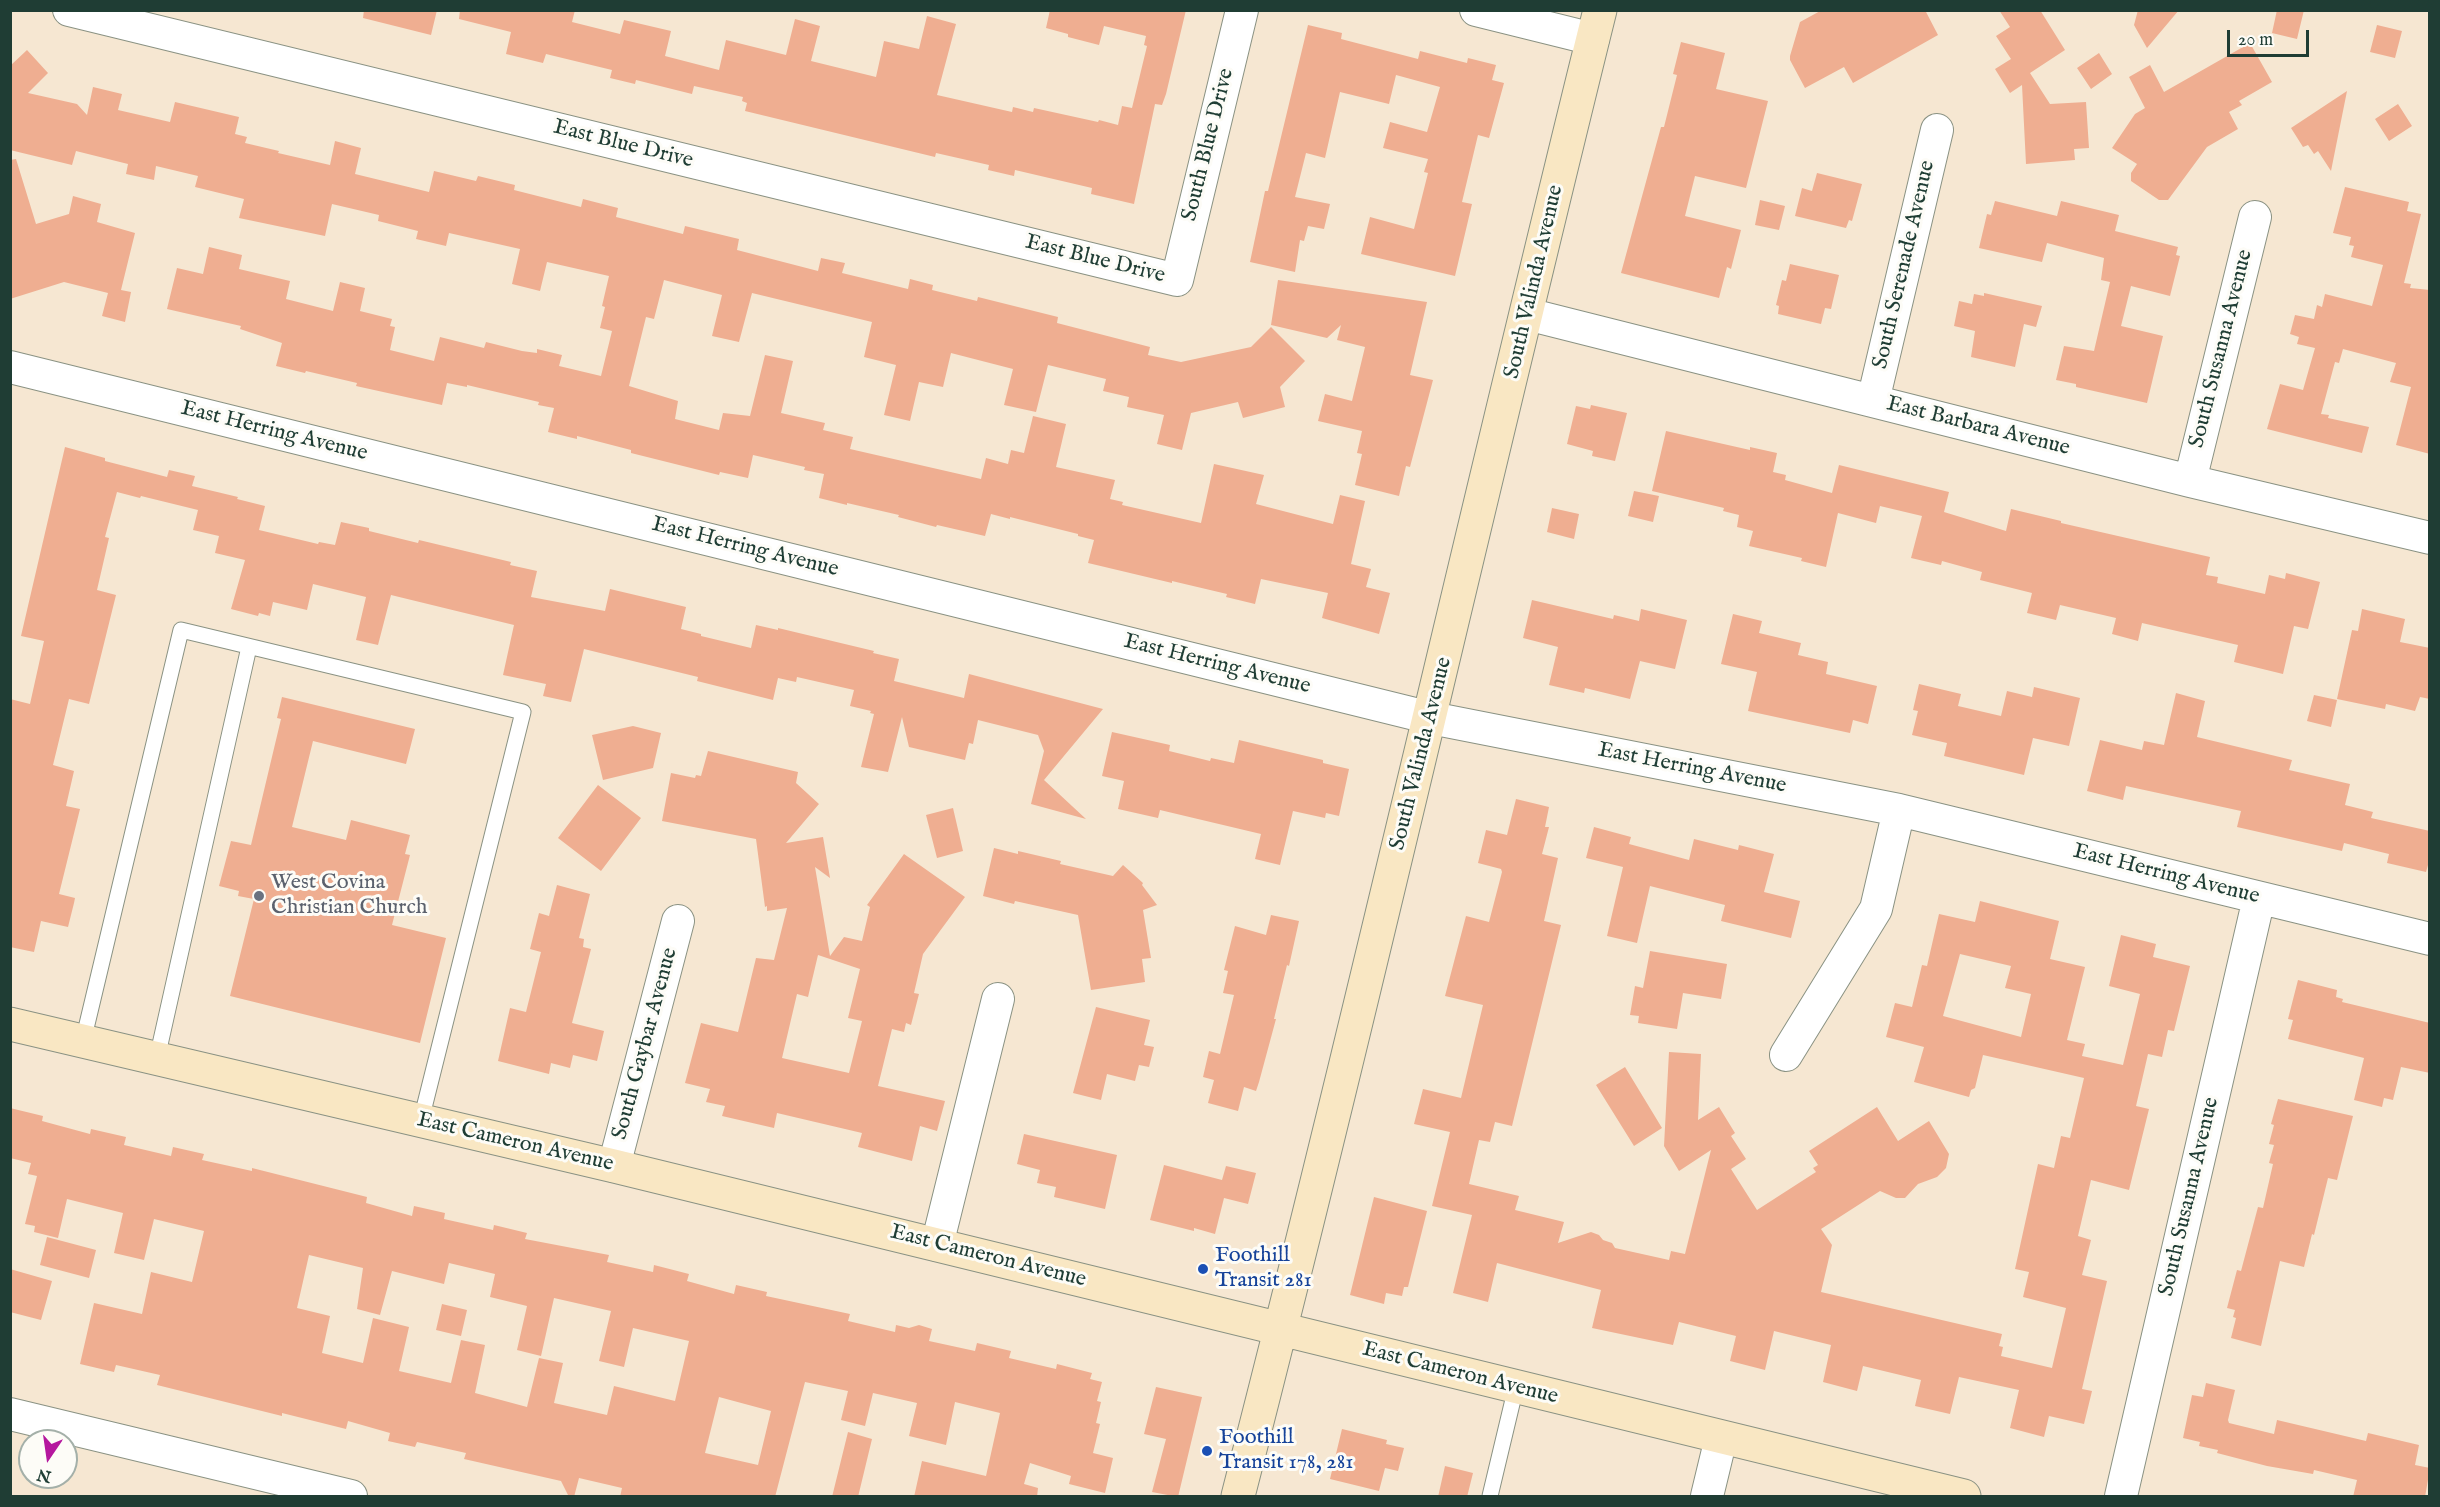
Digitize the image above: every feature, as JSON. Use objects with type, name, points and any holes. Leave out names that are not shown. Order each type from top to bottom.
[{"type":"main road","name":"South Valinda Avenue","points":[[1238,1497],[1431,718],[1596,25]]},
{"type":"main road","name":"East Cameron Avenue","points":[[10,1024],[614,1166],[1964,1497]]},
{"type":"street","name":"East Blue Drive","points":[[69,10],[1177,280]]},
{"type":"street","name":"South Blue Drive","points":[[1177,280],[1242,10]]},
{"type":"street","points":[[1476,10],[1596,25]]},
{"type":"street","name":"South Serenade Avenue","points":[[1873,400],[1937,130]]},
{"type":"street","name":"South Susanna Avenue","points":[[2190,481],[2255,217]]},
{"type":"street","name":"East Barbara Avenue","points":[[1527,314],[2190,481],[2430,538]]},
{"type":"street","name":"East Herring Avenue","points":[[10,367],[1431,718],[1899,810],[2430,939]]},
{"type":"street","points":[[1786,1055],[1876,909],[1899,810]]},
{"type":"street","name":"South Susanna Avenue","points":[[2121,1497],[2259,898]]},
{"type":"street","name":"South Gaybar Avenue","points":[[614,1166],[678,921]]},
{"type":"street","points":[[937,1245],[998,999]]},
{"type":"street","points":[[10,1414],[351,1497]]},
{"type":"street","points":[[1707,1497],[1721,1438]]},
{"type":"lane","points":[[83,1041],[181,630],[523,712],[421,1120]]},
{"type":"lane","points":[[157,1058],[249,647]]},
{"type":"lane","points":[[1490,1497],[1516,1387]]},
{"type":"building","points":[[364,10],[437,10],[431,35],[363,18]]},
{"type":"building","points":[[460,10],[575,10],[572,22],[620,34],[624,20],[671,31],[665,56],[719,70],[726,40],[786,55],[795,19],[820,26],[811,61],[876,77],[884,41],[919,49],[927,16],[956,24],[937,95],[1012,112],[1013,107],[1033,112],[1034,108],[1118,125],[1122,106],[1132,108],[1147,46],[1144,45],[1146,36],[1104,26],[1099,45],[1068,37],[1068,34],[1046,28],[1050,10],[1186,10],[1166,94],[1162,105],[1155,104],[1134,204],[1091,194],[1092,188],[1015,170],[1014,176],[988,170],[989,165],[936,153],[935,157],[745,111],[747,103],[742,101],[743,97],[694,86],[692,94],[636,80],[635,84],[610,78],[612,70],[546,54],[543,63],[506,54],[511,32],[459,19]]},
{"type":"building","points":[[1822,10],[1925,10],[1938,35],[1853,83],[1844,67],[1805,88],[1790,56],[1800,22]]},
{"type":"building","points":[[1999,10],[2040,10],[2065,50],[2030,73],[2050,104],[2086,102],[2089,148],[2074,149],[2075,160],[2026,164],[2022,85],[2010,93],[1995,69],[2011,59],[1996,36],[2010,27]]},
{"type":"building","points":[[2138,10],[2179,10],[2147,48],[2134,25]]},
{"type":"building","points":[[2277,10],[2304,10],[2297,39],[2272,33]]},
{"type":"building","points":[[1308,25],[1342,33],[1341,39],[1418,59],[1420,51],[1467,63],[1468,58],[1496,65],[1492,80],[1504,83],[1489,138],[1478,135],[1462,202],[1472,204],[1455,276],[1361,254],[1370,217],[1414,229],[1428,173],[1424,172],[1428,159],[1383,148],[1390,122],[1427,132],[1440,87],[1396,75],[1389,104],[1340,92],[1325,158],[1306,153],[1295,197],[1330,204],[1324,229],[1308,226],[1304,241],[1300,240],[1295,272],[1250,262],[1265,191],[1268,191]]},
{"type":"building","points":[[2377,25],[2402,31],[2395,58],[2370,52]]},
{"type":"building","points":[[1681,42],[1725,53],[1716,89],[1768,101],[1746,188],[1695,176],[1685,216],[1741,230],[1731,269],[1727,267],[1719,298],[1621,273],[1661,127],[1664,127],[1677,75],[1673,74]]},
{"type":"building","points":[[2250,43],[2272,82],[2239,101],[2242,105],[2229,112],[2238,129],[2207,147],[2168,200],[2159,200],[2131,181],[2131,173],[2137,164],[2112,148],[2135,114],[2145,108],[2129,77],[2150,65],[2164,92]]},
{"type":"building","points":[[27,50],[48,73],[28,93],[77,104],[87,115],[93,87],[122,94],[118,110],[170,122],[175,102],[239,117],[235,134],[247,137],[245,143],[279,151],[278,153],[330,165],[335,141],[361,148],[355,174],[429,192],[434,171],[476,181],[478,176],[515,185],[514,190],[581,207],[583,199],[618,208],[616,217],[683,234],[685,226],[739,239],[737,250],[818,271],[821,258],[845,263],[842,273],[908,289],[910,279],[933,285],[932,290],[977,301],[978,297],[1058,317],[1057,323],[1150,347],[1148,355],[1181,362],[1251,347],[1271,327],[1305,361],[1280,387],[1285,407],[1243,418],[1238,402],[1191,413],[1182,450],[1157,444],[1164,415],[1127,407],[1129,397],[1103,391],[1106,379],[1048,365],[1036,412],[1004,405],[1013,369],[951,353],[943,387],[919,382],[910,421],[884,415],[896,365],[864,357],[872,322],[752,293],[739,342],[712,336],[722,295],[664,280],[654,319],[646,317],[629,386],[678,401],[675,419],[719,430],[723,413],[750,416],[765,355],[793,361],[781,413],[825,423],[823,430],[853,437],[850,449],[981,479],[986,458],[1008,464],[1011,450],[1024,453],[1033,416],[1066,424],[1056,467],[1115,480],[1110,499],[1123,502],[1122,505],[1201,523],[1214,464],[1264,475],[1256,504],[1333,524],[1340,495],[1365,501],[1351,564],[1371,569],[1366,587],[1390,593],[1379,634],[1322,618],[1328,593],[1261,579],[1255,604],[1226,597],[1227,594],[1088,563],[1094,540],[1010,517],[1010,519],[991,514],[985,536],[937,525],[936,527],[898,517],[899,515],[819,498],[824,474],[804,470],[805,467],[753,455],[748,478],[720,472],[719,475],[631,453],[631,450],[577,436],[577,439],[548,432],[554,408],[538,405],[539,402],[467,385],[467,387],[447,383],[442,405],[356,386],[357,383],[306,371],[305,373],[276,366],[282,343],[240,329],[241,326],[167,309],[177,268],[203,274],[209,247],[242,255],[239,269],[290,281],[286,299],[333,311],[340,282],[365,288],[360,311],[392,319],[390,326],[395,327],[390,350],[434,361],[440,337],[484,348],[486,342],[522,351],[537,353],[537,349],[562,355],[559,366],[601,376],[612,331],[600,328],[609,276],[547,262],[540,291],[512,284],[520,249],[449,233],[446,246],[416,239],[418,231],[378,221],[379,215],[332,204],[325,236],[239,218],[244,199],[195,187],[198,176],[156,166],[154,180],[126,174],[128,164],[76,151],[72,165],[10,150],[10,66]]},
{"type":"building","points":[[2099,53],[2112,74],[2091,89],[2077,68]]},
{"type":"building","points":[[2347,91],[2331,171],[2318,151],[2314,154],[2308,145],[2303,147],[2291,128]]},
{"type":"building","points":[[2398,104],[2412,126],[2389,141],[2375,119]]},
{"type":"building","points":[[16,159],[36,224],[69,214],[73,196],[101,204],[97,222],[135,233],[121,290],[131,292],[125,322],[102,316],[108,293],[64,282],[10,299],[10,160]]},
{"type":"building","points":[[1817,173],[1862,184],[1852,221],[1849,220],[1846,228],[1795,216],[1802,188],[1812,191]]},
{"type":"building","points":[[2345,187],[2409,202],[2407,211],[2421,214],[2404,283],[2411,284],[2410,288],[2430,290],[2430,454],[2396,445],[2411,387],[2390,382],[2396,363],[2343,349],[2339,363],[2335,362],[2321,414],[2329,415],[2328,418],[2369,427],[2362,453],[2267,429],[2280,384],[2303,390],[2315,348],[2297,344],[2299,337],[2290,334],[2295,315],[2314,319],[2317,305],[2322,307],[2325,294],[2372,306],[2383,265],[2351,257],[2354,246],[2349,245],[2351,237],[2333,233]]},
{"type":"building","points":[[1760,200],[1785,206],[1779,230],[1755,225]]},
{"type":"building","points":[[1995,201],[2057,216],[2061,201],[2119,215],[2115,231],[2178,247],[2176,255],[2180,256],[2170,296],[2131,286],[2121,326],[2163,336],[2147,403],[2076,387],[2076,384],[2056,380],[2064,346],[2094,351],[2110,282],[2101,280],[2104,258],[2047,243],[2042,262],[1979,248],[1987,214],[1991,215]]},
{"type":"building","points":[[1790,264],[1839,275],[1831,309],[1825,308],[1821,324],[1778,314],[1779,306],[1776,305],[1782,280],[1786,281]]},
{"type":"building","points":[[1278,280],[1427,302],[1410,375],[1433,380],[1410,467],[1406,466],[1399,496],[1355,485],[1362,454],[1357,453],[1362,431],[1318,421],[1325,394],[1352,401],[1365,347],[1337,340],[1341,325],[1327,338],[1271,325]]},
{"type":"building","points":[[1984,293],[2042,306],[2036,327],[2024,324],[2015,367],[1971,357],[1975,331],[1954,326],[1959,301],[1972,304],[1974,294],[1984,296]]},
{"type":"building","points":[[1591,405],[1627,413],[1615,461],[1592,456],[1593,451],[1567,444],[1576,406],[1590,409]]},
{"type":"building","points":[[1666,431],[1750,450],[1750,447],[1777,453],[1773,472],[1786,475],[1785,480],[1832,493],[1839,465],[1949,492],[1944,512],[2006,531],[2011,509],[2061,521],[2061,523],[2210,557],[2206,575],[2218,577],[2217,583],[2265,594],[2269,575],[2285,579],[2286,573],[2320,582],[2308,629],[2294,626],[2283,674],[2234,662],[2238,645],[2142,623],[2138,641],[2112,634],[2116,618],[2060,605],[2056,620],[2027,613],[2032,593],[1980,580],[1982,572],[1942,561],[1941,565],[1911,558],[1922,516],[1880,506],[1876,523],[1838,513],[1826,567],[1801,561],[1802,558],[1749,546],[1753,531],[1737,527],[1739,515],[1723,511],[1724,508],[1652,491]]},
{"type":"building","points":[[65,447],[105,458],[105,461],[167,477],[169,470],[195,476],[192,486],[265,506],[259,530],[318,544],[319,542],[335,545],[341,522],[418,543],[419,540],[511,562],[510,565],[537,571],[531,597],[605,611],[610,589],[686,607],[681,629],[701,634],[701,636],[751,648],[756,625],[778,630],[778,628],[899,659],[894,681],[964,698],[969,674],[1103,709],[1044,780],[1086,819],[1031,804],[1044,751],[1038,735],[978,720],[973,744],[969,743],[965,760],[909,747],[902,717],[888,772],[861,767],[874,714],[870,713],[871,711],[850,706],[854,690],[797,677],[796,682],[778,678],[773,700],[697,681],[698,677],[584,649],[571,702],[543,696],[546,684],[503,675],[514,625],[391,595],[378,645],[356,640],[366,597],[313,584],[307,610],[273,602],[270,616],[259,613],[258,616],[231,609],[245,560],[215,553],[219,536],[193,530],[198,510],[117,492],[105,537],[109,538],[97,590],[116,595],[89,704],[69,699],[53,765],[74,771],[66,806],[80,809],[59,894],[75,898],[74,903],[68,927],[41,921],[34,952],[10,947],[10,699],[30,704],[44,641],[21,636]]},
{"type":"building","points":[[1634,491],[1659,496],[1653,522],[1628,516]]},
{"type":"building","points":[[1552,508],[1579,514],[1574,539],[1547,532]]},
{"type":"building","points":[[1532,600],[1613,619],[1614,615],[1639,621],[1641,609],[1687,620],[1675,669],[1640,661],[1630,699],[1585,688],[1584,693],[1549,685],[1558,647],[1523,638]]},
{"type":"building","points":[[2362,609],[2405,619],[2400,642],[2430,648],[2430,699],[2420,697],[2415,711],[2386,704],[2385,709],[2337,699],[2352,630],[2358,631]]},
{"type":"building","points":[[1733,614],[1762,621],[1759,633],[1801,643],[1798,655],[1828,662],[1826,674],[1877,686],[1868,724],[1853,720],[1850,733],[1748,711],[1757,672],[1721,664]]},
{"type":"building","points":[[1919,684],[1961,694],[1958,706],[2001,716],[2007,691],[2032,697],[2034,687],[2080,698],[2069,746],[2033,738],[2024,775],[1944,756],[1947,743],[1912,735],[1918,711],[1913,710]]},
{"type":"building","points":[[2176,693],[2205,701],[2197,737],[2292,760],[2289,770],[2350,784],[2345,805],[2373,812],[2371,818],[2430,831],[2430,858],[2426,872],[2387,863],[2389,854],[2344,843],[2342,851],[2237,827],[2241,811],[2126,786],[2123,800],[2087,791],[2100,740],[2142,750],[2144,741],[2164,745]]},
{"type":"building","points":[[2314,695],[2337,700],[2331,727],[2307,721]]},
{"type":"building","points":[[282,697],[415,729],[406,764],[313,741],[292,827],[346,840],[351,820],[410,835],[405,854],[410,855],[392,925],[446,938],[420,1043],[230,996],[254,899],[238,896],[239,891],[219,886],[231,841],[251,845],[281,719],[277,718]]},
{"type":"building","points":[[633,726],[661,733],[653,768],[603,780],[592,735]]},
{"type":"building","points":[[1112,732],[1170,745],[1169,751],[1210,761],[1211,758],[1234,763],[1239,740],[1323,760],[1323,763],[1349,769],[1339,816],[1326,813],[1325,818],[1293,811],[1280,865],[1255,859],[1261,834],[1160,810],[1158,818],[1118,809],[1124,781],[1102,776]]},
{"type":"building","points":[[708,751],[798,772],[796,783],[819,804],[786,843],[823,837],[830,878],[815,867],[830,956],[844,937],[862,941],[870,907],[867,905],[904,854],[965,897],[923,954],[914,993],[919,994],[911,1025],[906,1023],[904,1032],[892,1029],[878,1086],[945,1101],[937,1131],[920,1126],[912,1161],[858,1147],[862,1133],[777,1113],[774,1128],[722,1116],[725,1106],[706,1102],[710,1089],[685,1083],[701,1023],[738,1032],[756,958],[774,960],[787,908],[767,911],[767,906],[765,907],[756,839],[662,821],[671,773],[695,778],[696,775],[701,776]],"holes":[[[818,955],[860,969],[848,1018],[862,1021],[849,1073],[782,1058],[797,994],[808,997]]]},
{"type":"building","points":[[598,785],[641,818],[601,871],[558,838]]},
{"type":"building","points":[[1516,799],[1549,807],[1545,827],[1549,827],[1542,854],[1558,858],[1544,921],[1561,925],[1512,1126],[1495,1122],[1490,1142],[1479,1140],[1469,1184],[1519,1196],[1515,1210],[1564,1222],[1558,1243],[1591,1232],[1612,1243],[1615,1248],[1669,1260],[1671,1251],[1685,1254],[1711,1150],[1679,1171],[1664,1146],[1669,1052],[1701,1054],[1698,1120],[1719,1107],[1735,1133],[1731,1136],[1746,1159],[1731,1169],[1757,1210],[1816,1172],[1813,1168],[1818,1165],[1809,1151],[1877,1107],[1898,1141],[1929,1121],[1949,1154],[1946,1168],[1937,1177],[1918,1184],[1905,1198],[1896,1198],[1880,1191],[1821,1229],[1832,1245],[1821,1292],[2002,1334],[1999,1346],[2003,1347],[2001,1356],[2052,1368],[2066,1308],[2023,1297],[2029,1272],[2015,1269],[2038,1164],[2054,1168],[2061,1136],[2070,1138],[2084,1078],[1983,1055],[1975,1088],[1971,1090],[1969,1097],[1914,1082],[1924,1047],[1886,1037],[1895,1003],[1912,1007],[1922,965],[1927,966],[1939,914],[1975,922],[1980,901],[2059,921],[2050,959],[2085,967],[2067,1040],[2085,1044],[2082,1056],[2123,1065],[2140,994],[2109,986],[2121,935],[2156,944],[2153,957],[2190,966],[2174,1031],[2168,1030],[2162,1057],[2148,1054],[2136,1106],[2149,1109],[2129,1190],[2091,1180],[2078,1236],[2091,1240],[2082,1275],[2107,1281],[2082,1389],[2092,1391],[2084,1424],[2049,1416],[2044,1437],[2010,1428],[2019,1390],[1959,1377],[1950,1414],[1915,1406],[1921,1380],[1863,1366],[1857,1391],[1823,1382],[1831,1345],[1774,1331],[1765,1370],[1730,1361],[1736,1336],[1679,1322],[1673,1345],[1592,1328],[1601,1290],[1497,1263],[1488,1302],[1453,1293],[1472,1215],[1432,1206],[1450,1132],[1414,1124],[1423,1089],[1461,1098],[1483,1005],[1445,996],[1466,916],[1489,922],[1502,872],[1501,869],[1478,863],[1486,830],[1507,835]],"holes":[[[1960,954],[2011,966],[2005,988],[2031,994],[2021,1037],[1943,1016]]]},
{"type":"building","points":[[953,808],[963,851],[937,858],[926,815]]},
{"type":"building","points":[[1594,827],[1631,837],[1629,844],[1689,860],[1694,839],[1738,850],[1739,845],[1774,854],[1764,892],[1800,901],[1791,938],[1721,921],[1725,905],[1650,886],[1637,943],[1607,936],[1623,867],[1586,858]]},
{"type":"building","points":[[994,848],[1061,861],[1060,864],[1113,876],[1123,865],[1143,883],[1142,885],[1157,905],[1143,910],[1151,958],[1142,959],[1145,982],[1091,990],[1078,915],[983,896]]},
{"type":"building","points":[[557,885],[590,894],[579,938],[584,939],[583,947],[591,949],[572,1023],[604,1031],[597,1061],[573,1055],[570,1068],[551,1063],[549,1074],[498,1061],[510,1008],[526,1012],[541,952],[530,949],[539,913],[549,916]]},
{"type":"building","points":[[1271,915],[1299,921],[1259,1082],[1256,1091],[1244,1087],[1238,1111],[1208,1103],[1214,1080],[1203,1077],[1209,1051],[1220,1054],[1234,995],[1223,993],[1228,971],[1224,970],[1235,926],[1266,935]]},
{"type":"building","points":[[1650,951],[1727,964],[1721,999],[1683,993],[1677,1029],[1638,1023],[1639,1016],[1630,1015],[1635,986],[1643,988]]},
{"type":"building","points":[[2298,980],[2337,990],[2336,997],[2343,999],[2342,1002],[2430,1023],[2430,1073],[2401,1067],[2393,1100],[2384,1098],[2382,1107],[2354,1100],[2364,1058],[2288,1039],[2293,1020],[2288,1019]]},
{"type":"building","points":[[1096,1007],[1150,1020],[1144,1045],[1154,1047],[1149,1067],[1139,1065],[1135,1081],[1107,1074],[1101,1100],[1073,1093]]},
{"type":"building","points":[[1625,1067],[1662,1128],[1634,1146],[1596,1085]]},
{"type":"building","points":[[2278,1099],[2353,1116],[2337,1180],[2328,1178],[2304,1267],[2280,1261],[2261,1346],[2231,1338],[2236,1318],[2233,1317],[2235,1310],[2227,1308],[2237,1270],[2241,1271],[2258,1207],[2263,1208],[2273,1164],[2269,1163],[2274,1145],[2269,1144],[2274,1125],[2271,1124]]},
{"type":"building","points":[[10,1108],[43,1116],[42,1121],[90,1134],[91,1129],[126,1137],[124,1145],[171,1156],[173,1147],[204,1154],[202,1160],[252,1171],[252,1168],[367,1197],[366,1203],[412,1216],[414,1206],[445,1213],[444,1219],[493,1230],[494,1225],[527,1233],[525,1239],[609,1255],[607,1262],[653,1272],[654,1265],[689,1274],[687,1281],[734,1294],[736,1285],[767,1292],[766,1296],[850,1314],[848,1321],[895,1332],[896,1325],[909,1328],[919,1325],[932,1329],[929,1341],[975,1351],[977,1343],[1011,1351],[1009,1358],[1056,1369],[1057,1364],[1092,1373],[1090,1379],[1102,1382],[1097,1401],[1101,1402],[1096,1423],[1100,1424],[1093,1453],[1113,1458],[1105,1493],[1069,1484],[1071,1476],[1030,1463],[1024,1484],[1038,1488],[1037,1497],[914,1497],[922,1461],[986,1476],[1000,1413],[955,1402],[946,1445],[909,1436],[917,1403],[873,1393],[865,1426],[841,1420],[848,1391],[805,1382],[775,1497],[620,1497],[622,1488],[579,1478],[574,1497],[569,1497],[561,1481],[464,1459],[466,1453],[417,1442],[415,1447],[388,1441],[390,1433],[348,1421],[346,1429],[282,1413],[282,1416],[157,1385],[160,1375],[116,1365],[114,1372],[80,1364],[94,1303],[142,1314],[151,1272],[192,1282],[204,1231],[154,1219],[144,1260],[114,1253],[123,1213],[67,1199],[58,1238],[34,1232],[35,1226],[25,1224],[37,1176],[28,1174],[31,1163],[10,1158]],"holes":[[[309,1255],[363,1268],[357,1309],[380,1315],[392,1271],[444,1284],[449,1263],[495,1274],[490,1297],[527,1306],[517,1350],[541,1356],[554,1298],[611,1311],[599,1361],[624,1367],[633,1328],[689,1341],[675,1401],[614,1386],[607,1415],[554,1403],[563,1363],[539,1358],[527,1407],[475,1393],[485,1345],[461,1340],[451,1383],[399,1371],[409,1327],[373,1318],[363,1363],[322,1353],[330,1316],[297,1308]],[[719,1397],[771,1411],[758,1465],[705,1453]]]},
{"type":"building","points":[[1024,1134],[1117,1155],[1105,1209],[1054,1197],[1056,1187],[1037,1183],[1040,1170],[1017,1164]]},
{"type":"building","points":[[1164,1165],[1222,1180],[1226,1166],[1256,1173],[1248,1204],[1224,1198],[1215,1234],[1150,1220]]},
{"type":"building","points":[[1374,1197],[1427,1211],[1408,1287],[1404,1287],[1402,1296],[1386,1293],[1384,1304],[1350,1295]]},
{"type":"building","points":[[47,1237],[96,1250],[89,1278],[40,1265]]},
{"type":"building","points":[[10,1269],[52,1281],[41,1320],[10,1312]]},
{"type":"building","points":[[442,1304],[467,1310],[461,1336],[436,1330]]},
{"type":"building","points":[[2206,1383],[2235,1390],[2229,1423],[2274,1434],[2277,1420],[2366,1441],[2368,1433],[2419,1445],[2415,1465],[2430,1468],[2425,1497],[2353,1497],[2357,1480],[2314,1470],[2313,1474],[2267,1466],[2217,1453],[2218,1450],[2199,1446],[2200,1442],[2183,1438],[2192,1395],[2203,1397]]},
{"type":"building","points":[[1156,1387],[1202,1397],[1178,1497],[1152,1492],[1166,1439],[1144,1434]]},
{"type":"building","points":[[1342,1429],[1387,1440],[1386,1444],[1404,1448],[1398,1471],[1385,1468],[1379,1491],[1330,1479]]},
{"type":"building","points":[[848,1432],[872,1439],[858,1497],[832,1497]]},
{"type":"building","points":[[1445,1466],[1473,1473],[1467,1497],[1438,1497]]},
{"type":"place","name":"West Covina Christian Church","points":[[259,896]]},
{"type":"place","name":"Foothill Transit 281","points":[[1203,1269]]},
{"type":"place","name":"Foothill Transit 178, 281","points":[[1207,1451]]}]
